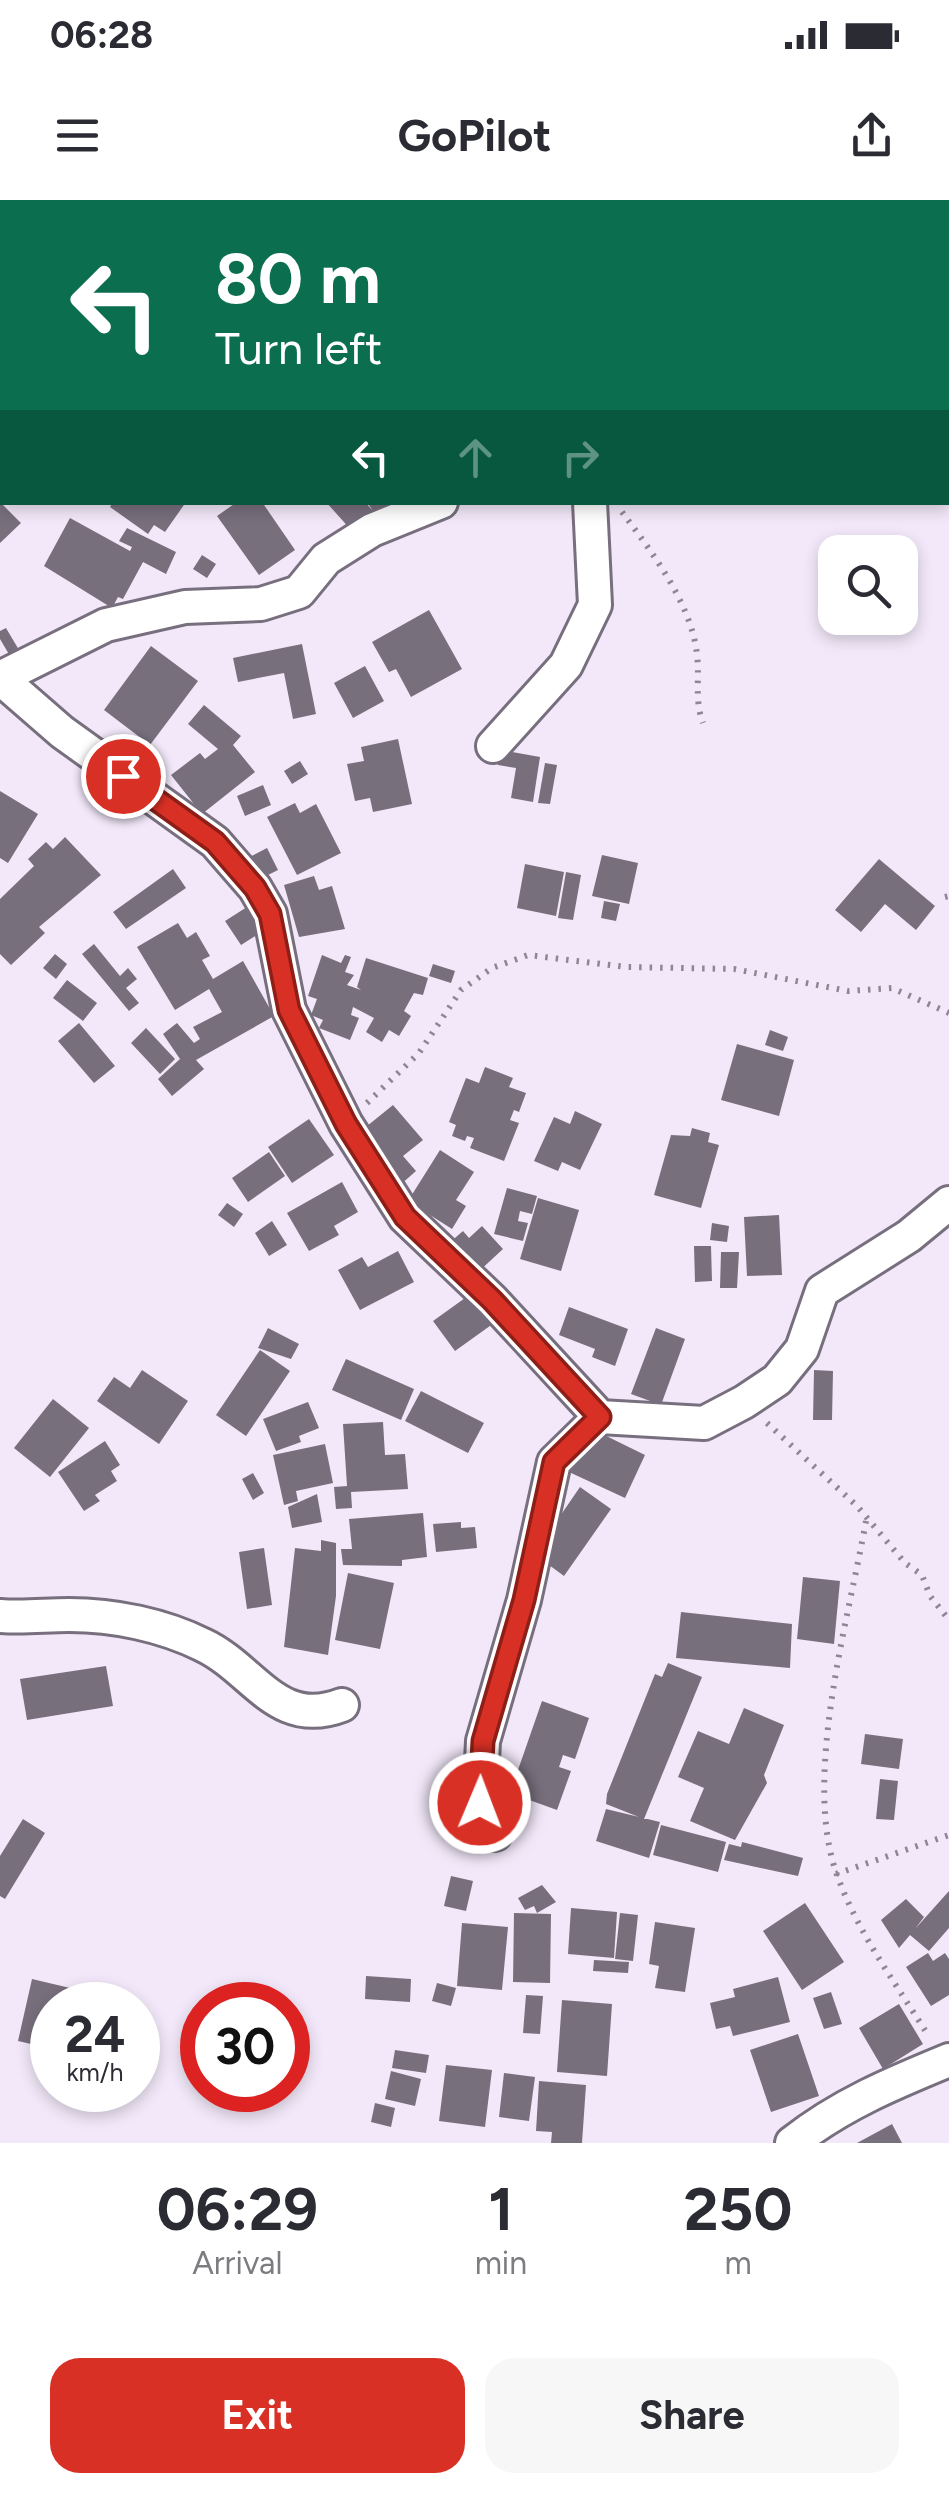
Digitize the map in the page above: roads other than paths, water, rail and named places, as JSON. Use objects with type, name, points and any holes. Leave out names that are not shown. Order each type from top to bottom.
[{"type":"street","points":[[434,505],[372,530],[326,558],[299,592],[261,604],[185,606],[106,626],[0,678],[62,732],[215,842],[255,888],[270,914],[289,1010],[346,1124],[405,1217],[492,1300],[600,1417],[704,1423],[744,1402],[777,1380],[802,1349],[822,1291],[909,1236],[949,1203]]},
{"type":"street","points":[[493,746],[566,665],[596,605],[590,505]]},
{"type":"street","points":[[495,1834],[480,1803],[483,1741],[524,1600],[554,1462],[600,1417]]},
{"type":"street","points":[[0,1616],[72,1615],[166,1628],[209,1647],[284,1704],[316,1715],[342,1705]]},
{"type":"street","points":[[792,2143],[869,2093],[947,2061]]}]
